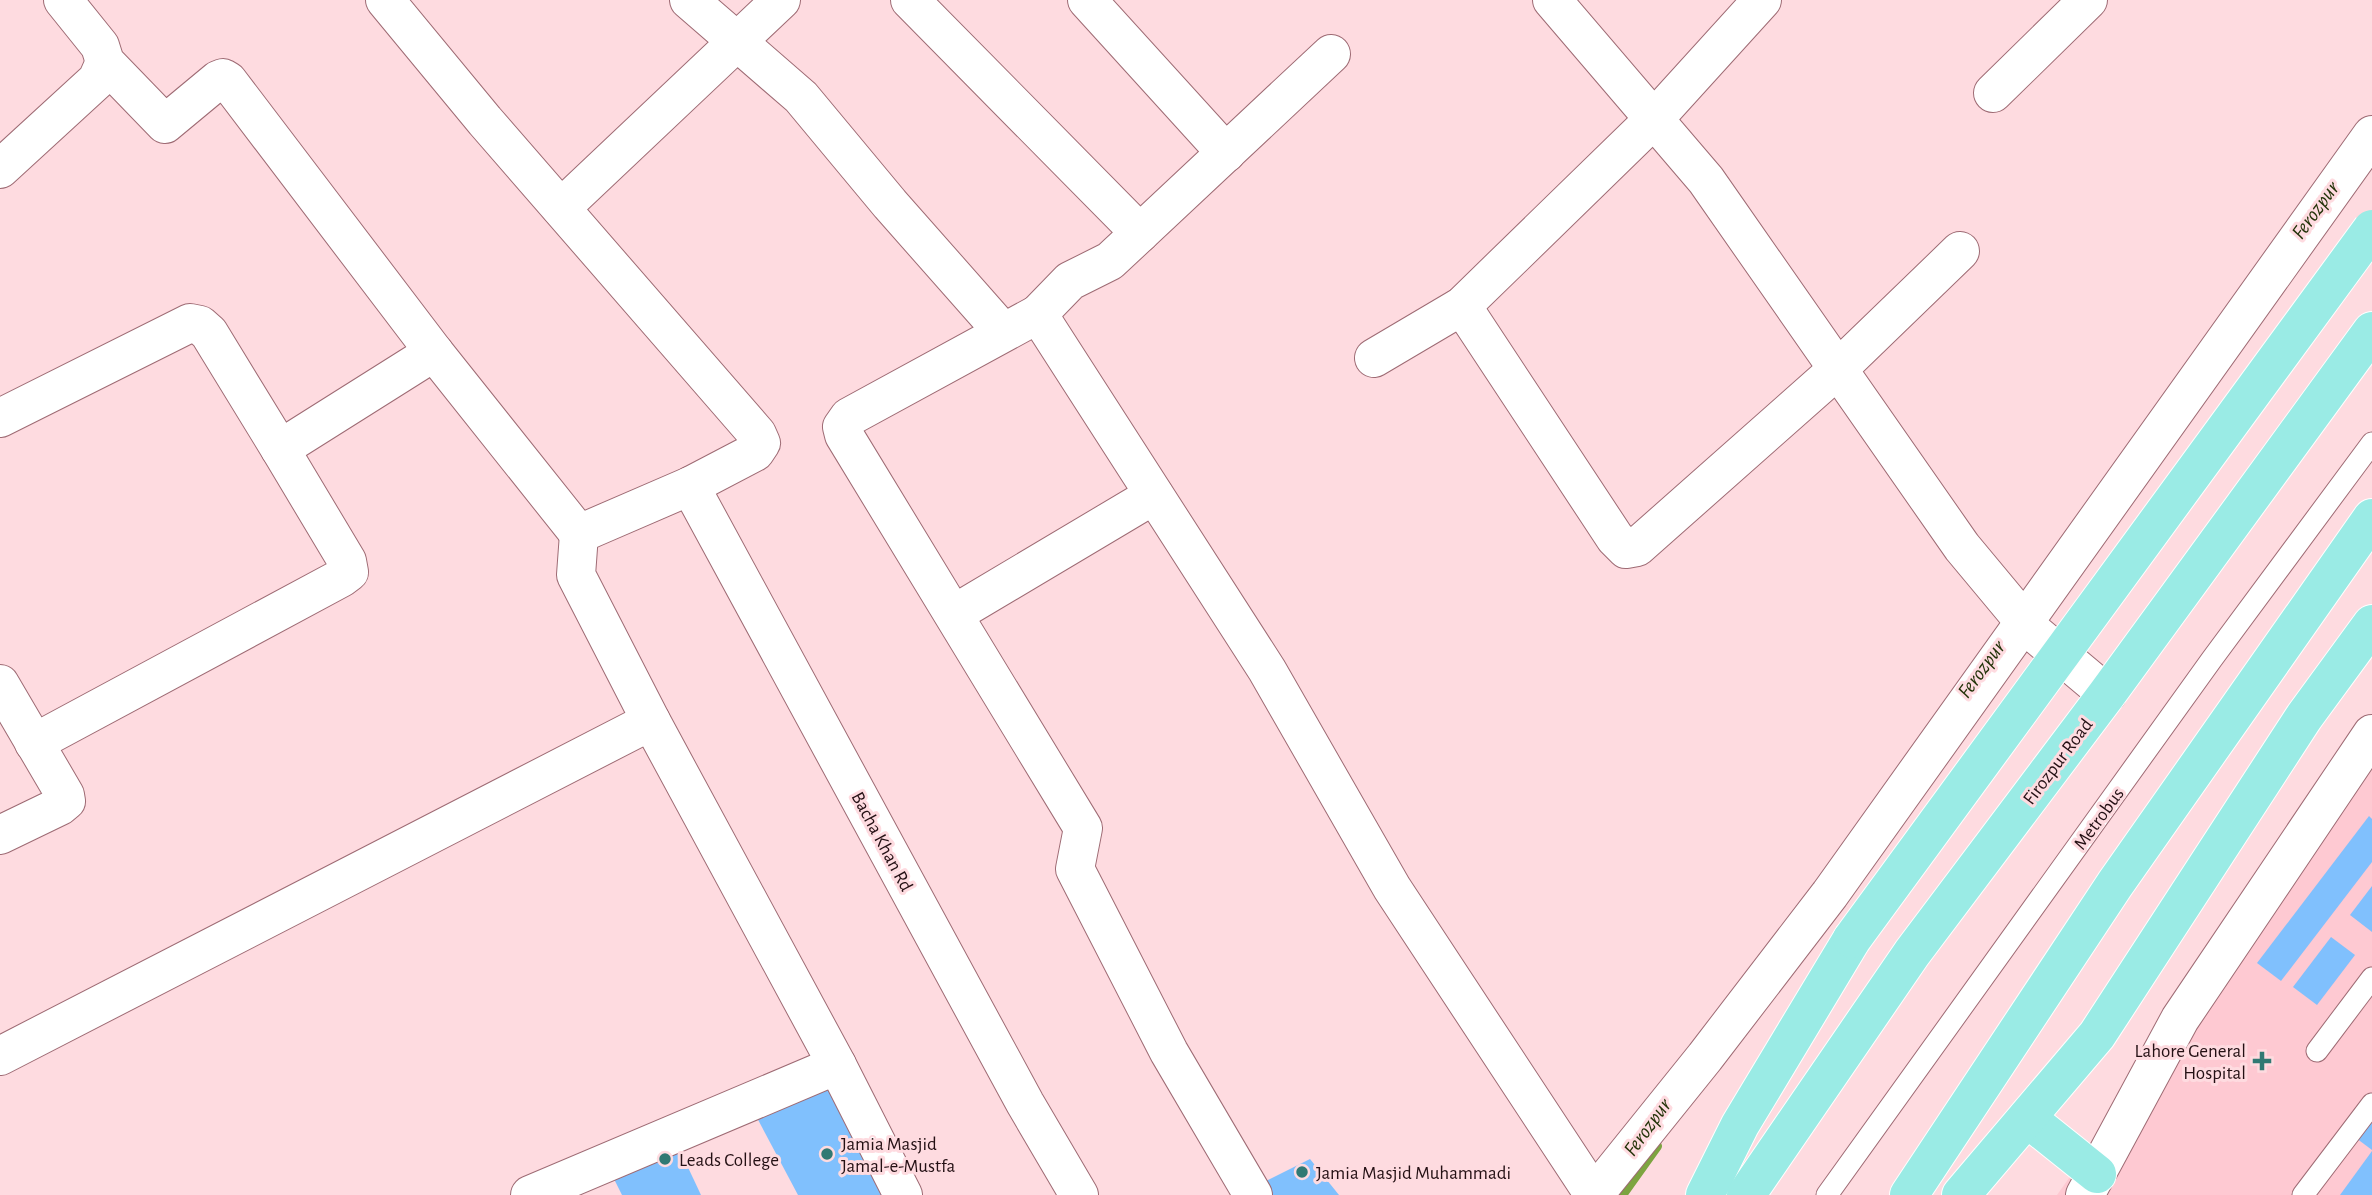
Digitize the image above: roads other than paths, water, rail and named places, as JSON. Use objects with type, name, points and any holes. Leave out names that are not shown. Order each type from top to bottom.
[{"type":"main road","points":[[1705,1195],[1740,1125],[1852,939],[2372,229]]},
{"type":"main road","name":"Firozpur Road","points":[[1746,1195],[1912,953],[2107,694],[2372,331]]},
{"type":"main road","points":[[1909,1195],[2115,884],[2372,518]]},
{"type":"main road","points":[[1961,1195],[2097,1035],[2304,717],[2372,624]]},
{"type":"main road","points":[[2027,1118],[2091,1184]]},
{"type":"street","points":[[63,0],[100,46],[105,62],[164,124],[218,80],[223,78],[228,81],[434,352],[579,534],[576,575],[650,721],[837,1065],[904,1195]]},
{"type":"street","points":[[385,0],[757,434],[761,443],[755,452],[690,486],[579,534]]},
{"type":"street","points":[[689,0],[801,97],[890,204],[1003,332]]},
{"type":"street","points":[[561,208],[781,0]]},
{"type":"street","points":[[910,0],[1140,233]]},
{"type":"street","points":[[1087,0],[1226,153]]},
{"type":"street","points":[[1552,0],[1706,180],[1962,547],[2025,623],[2107,694]]},
{"type":"street","points":[[1374,358],[1462,306],[1654,119],[1762,0]]},
{"type":"street","points":[[1993,93],[2088,0]]},
{"type":"street","points":[[1253,1195],[1169,1052],[1075,869],[1083,828],[844,435],[842,427],[849,417],[1038,314],[1070,281],[1110,261],[1331,54]]},
{"type":"street","points":[[0,169],[97,80],[105,62]]},
{"type":"street","points":[[1038,314],[1267,670],[1392,888],[1594,1195],[1705,1057],[1830,894],[2372,135]]},
{"type":"street","points":[[1462,306],[1615,538],[1626,549],[1637,547],[1838,369],[1960,251]]},
{"type":"street","points":[[0,418],[190,323],[200,325],[209,333],[280,449],[347,561],[349,572],[34,743]]},
{"type":"street","points":[[280,449],[434,352]]},
{"type":"street","name":"Bacha Khan Rd","points":[[690,486],[1018,1091],[1079,1195]]},
{"type":"street","points":[[954,614],[1154,495]]},
{"type":"street","points":[[0,684],[66,801],[0,835]]},
{"type":"street","points":[[0,1056],[650,721]]},
{"type":"street","points":[[2091,1184],[2180,1018],[2372,734]]},
{"type":"street","points":[[530,1195],[837,1065]]},
{"type":"lane","name":"Metrobus","points":[[1827,1195],[2212,659],[2372,443]]},
{"type":"lane","points":[[2317,1051],[2372,978]]},
{"type":"lane","points":[[2303,1195],[2372,1104]]},
{"type":"waterway","name":"Ferozpur","points":[[1622,1195],[1657,1146]]},
{"type":"place","name":"Lahore General Hospital","points":[[2262,1061]]},
{"type":"place","name":"Jamia Masjid Jamal-e-Mustfa","points":[[827,1154]]},
{"type":"place","name":"Leads College","points":[[665,1159]]},
{"type":"place","name":"Jamia Masjid Muhammadi","points":[[1302,1172]]}]
